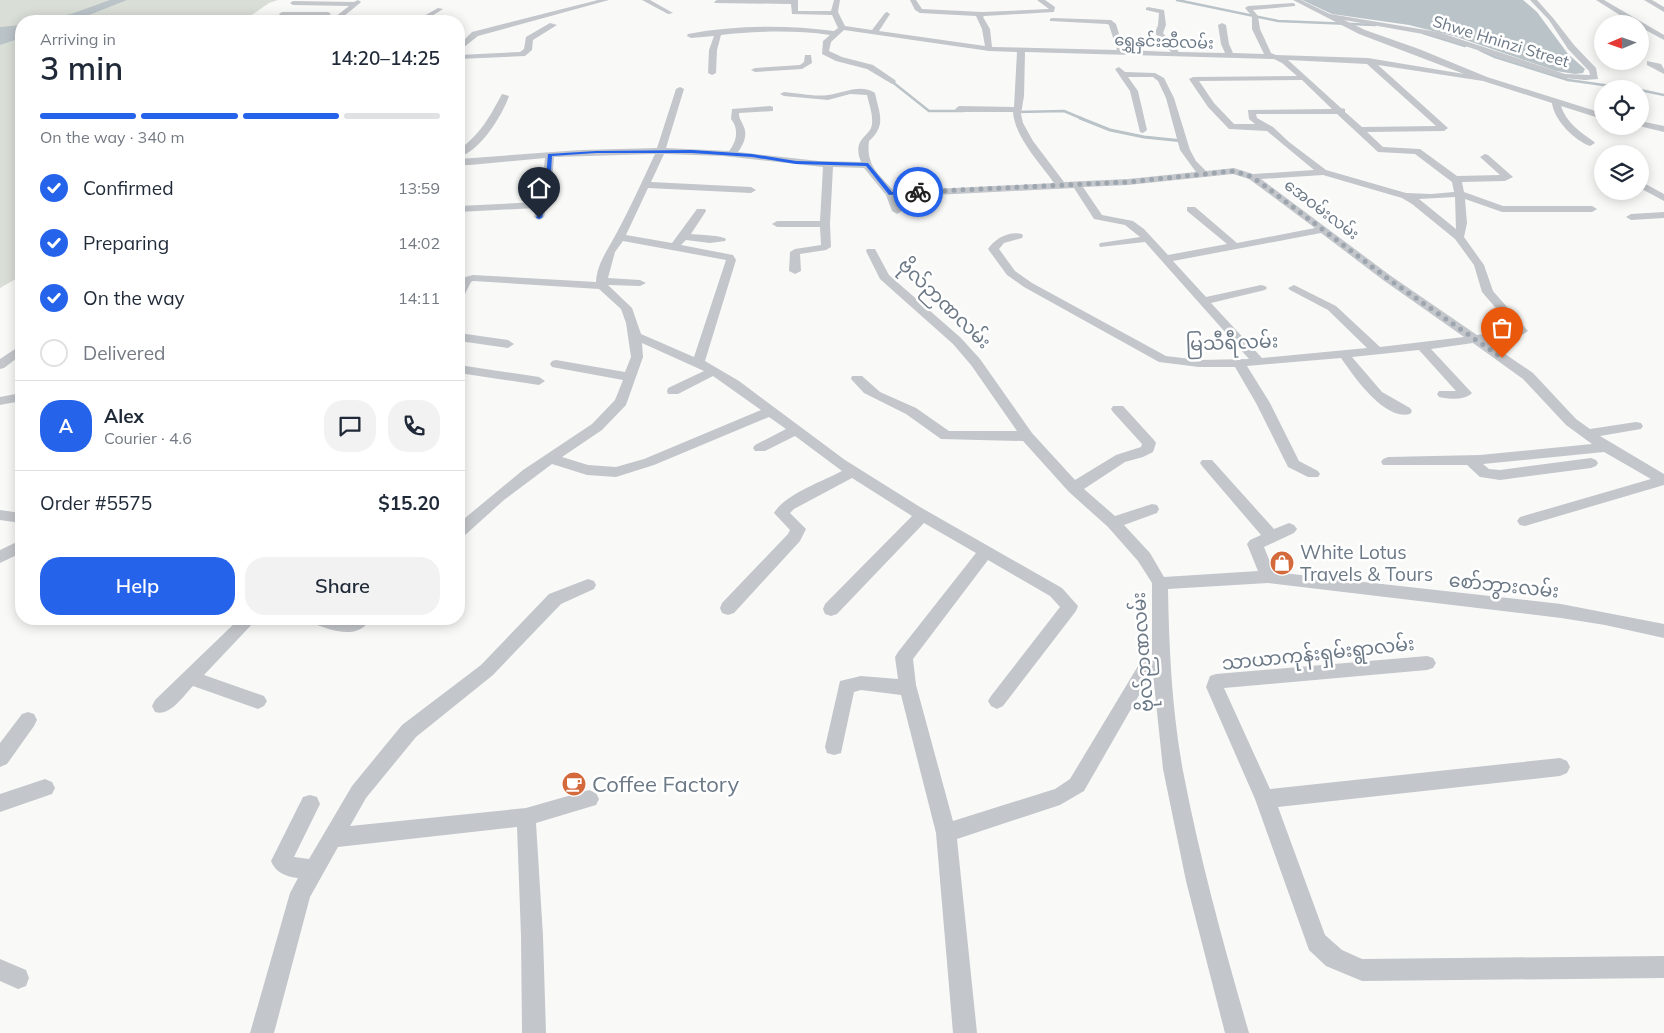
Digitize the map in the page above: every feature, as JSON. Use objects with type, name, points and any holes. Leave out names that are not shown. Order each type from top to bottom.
[{"type":"street","points":[[465,43],[474,34],[586,2],[606,0]]},
{"type":"street","points":[[645,0],[670,13]]},
{"type":"street","points":[[826,52],[827,40],[842,28],[835,13],[836,0]]},
{"type":"street","points":[[913,0],[917,10],[920,11],[982,14],[1052,11],[1053,8],[1040,0]]},
{"type":"street","points":[[1281,0],[1295,3],[1339,23],[1399,44],[1484,79],[1594,114]]},
{"type":"street","name":"Shwe Hninzi Street","points":[[1330,18],[1426,31],[1564,76],[1578,78],[1595,77],[1593,70],[1571,47],[1551,19],[1533,0]]},
{"type":"street","points":[[1599,0],[1625,15]]},
{"type":"street","points":[[1647,0],[1664,10]]},
{"type":"street","points":[[717,2],[795,1],[794,13],[835,13]]},
{"type":"street","points":[[294,3],[358,2]]},
{"type":"street","points":[[282,14],[344,14],[358,2]]},
{"type":"street","points":[[1252,177],[1272,174],[1323,172],[1405,196],[1416,202],[1458,237],[1462,225],[1462,207],[1457,181],[1417,151],[1381,150],[1342,111],[1285,61],[1268,54],[1262,44],[1255,18],[1248,8],[1295,3]]},
{"type":"street","points":[[430,15],[440,9]]},
{"type":"street","points":[[1148,9],[1162,11],[1162,25],[1158,32],[1177,54]]},
{"type":"street","points":[[874,33],[887,14]]},
{"type":"street","points":[[982,14],[979,17],[986,28],[989,49]]},
{"type":"street","points":[[1052,20],[1108,22],[1112,24],[1117,44],[1122,53]]},
{"type":"street","points":[[465,57],[522,54],[528,50],[527,34],[522,21]]},
{"type":"street","points":[[1339,23],[1362,32]]},
{"type":"street","points":[[527,34],[553,25]]},
{"type":"street","points":[[1222,25],[1225,44],[1230,56]]},
{"type":"street","points":[[691,36],[788,28],[835,33]]},
{"type":"street","name":"ရွှေနှင်းဆီလမ်း","points":[[842,28],[989,49],[1274,57],[1322,56],[1368,60],[1484,79]]},
{"type":"street","points":[[1649,29],[1664,38]]},
{"type":"street","points":[[712,73],[712,50],[718,36],[716,33]]},
{"type":"street","points":[[1021,50],[1018,112],[1023,133],[1061,185]]},
{"type":"street","points":[[788,60],[808,58],[826,52],[839,59],[870,68],[892,82]]},
{"type":"street","points":[[1109,53],[1134,91],[1143,130]]},
{"type":"street","points":[[755,70],[802,67],[808,63],[808,58]]},
{"type":"street","points":[[1361,130],[1444,128],[1368,60]]},
{"type":"street","points":[[1426,70],[1446,63]]},
{"type":"street","points":[[1650,63],[1658,66],[1664,72]]},
{"type":"street","points":[[1123,74],[1155,74],[1159,76],[1169,96],[1189,159],[1204,174]]},
{"type":"street","points":[[1264,127],[1232,127],[1211,105],[1193,79],[1303,78]]},
{"type":"street","points":[[465,527],[499,496],[549,458],[597,428],[620,402],[637,357],[635,336],[626,308],[602,283],[602,274],[610,252],[620,237],[661,151],[680,89]]},
{"type":"street","points":[[784,94],[822,98],[834,97],[850,91],[871,92],[877,124],[874,132],[865,140],[862,147],[863,156],[891,194],[897,211]]},
{"type":"street","points":[[465,150],[495,119],[501,109],[505,96]]},
{"type":"street","points":[[1558,103],[1556,108],[1562,118],[1590,143]]},
{"type":"street","points":[[732,154],[737,150],[742,129],[740,123],[735,119],[735,111],[770,109]]},
{"type":"street","points":[[959,109],[1018,112]]},
{"type":"street","points":[[1323,172],[1253,119],[1251,112],[1342,111]]},
{"type":"street","points":[[1649,126],[1664,129]]},
{"type":"street","points":[[465,162],[550,155],[661,151],[732,154],[796,162],[868,164]]},
{"type":"street","points":[[539,218],[547,188],[550,155]]},
{"type":"street","points":[[1454,179],[1508,177],[1485,157]]},
{"type":"street","points":[[795,271],[794,252],[826,247],[825,224],[828,164]]},
{"type":"street","name":"အေဝမ်းလမ်း","points":[[891,194],[1128,182],[1234,171],[1252,177],[1387,278],[1528,376],[1571,422],[1587,434],[1664,480]]},
{"type":"street","points":[[645,184],[751,190]]},
{"type":"street","points":[[1076,184],[1098,217],[1104,220],[1124,221],[1134,226],[1258,361]]},
{"type":"street","points":[[1649,186],[1664,188]]},
{"type":"street","points":[[1649,189],[1664,198]]},
{"type":"street","points":[[1405,196],[1431,197],[1459,194],[1502,209],[1592,209]]},
{"type":"street","points":[[465,210],[543,204]]},
{"type":"street","points":[[1191,208],[1236,247]]},
{"type":"street","points":[[674,247],[701,211]]},
{"type":"street","points":[[1631,217],[1664,215]]},
{"type":"street","points":[[777,224],[825,224]]},
{"type":"street","points":[[1283,244],[1327,233]]},
{"type":"street","points":[[1165,259],[1327,233]]},
{"type":"street","points":[[683,236],[710,240],[721,239]]},
{"type":"street","name":"မြသီရီလမ်း","points":[[1018,236],[1000,242],[993,249],[1011,273],[1163,359],[1186,364],[1239,363],[1377,351],[1476,340],[1523,331],[1488,292],[1479,265],[1458,237]]},
{"type":"street","points":[[620,237],[729,256],[731,260],[698,363]]},
{"type":"street","points":[[1104,245],[1146,239]]},
{"type":"street","name":"ဗိုလ်ဉာဏလမ်း","points":[[871,251],[884,277],[957,341],[976,362],[1027,436],[1074,488],[1113,523],[1144,556],[1160,582],[1161,665],[1173,768],[1196,881],[1237,1033]]},
{"type":"street","points":[[465,282],[466,280],[473,278],[640,283]]},
{"type":"street","points":[[1203,301],[1261,288]]},
{"type":"street","points":[[1294,288],[1332,308],[1377,351]]},
{"type":"street","points":[[635,336],[714,371],[853,471],[922,515],[1056,592],[1070,606],[997,701]]},
{"type":"street","points":[[465,338],[508,344]]},
{"type":"street","points":[[1422,346],[1465,393],[1444,394]]},
{"type":"street","points":[[0,365],[15,354]]},
{"type":"street","points":[[1344,354],[1372,391],[1388,404],[1405,410]]},
{"type":"street","points":[[1239,363],[1263,403],[1293,464],[1313,474]]},
{"type":"street","points":[[556,364],[630,377]]},
{"type":"street","points":[[465,370],[539,381]]},
{"type":"street","points":[[673,391],[714,371]]},
{"type":"street","points":[[857,379],[868,390],[912,411],[934,430],[946,436],[1027,436]]},
{"type":"street","points":[[0,401],[15,398]]},
{"type":"street","points":[[1074,488],[1121,458],[1138,454],[1148,449],[1149,443],[1118,409]]},
{"type":"street","points":[[549,458],[587,470],[616,472],[649,462],[771,411]]},
{"type":"street","points":[[1587,434],[1636,426]]},
{"type":"street","points":[[760,448],[796,430]]},
{"type":"street","points":[[1388,462],[1472,461],[1606,447]]},
{"type":"street","points":[[1472,461],[1486,474],[1500,475],[1591,463]]},
{"type":"street","points":[[1207,463],[1271,536]]},
{"type":"street","points":[[728,608],[795,537],[798,530],[781,513],[789,505],[853,471]]},
{"type":"street","points":[[1525,521],[1664,480]]},
{"type":"street","points":[[1113,523],[1152,509]]},
{"type":"street","points":[[0,515],[15,517]]},
{"type":"street","points":[[831,609],[922,515]]},
{"type":"street","points":[[1268,577],[1255,544],[1290,529]]},
{"type":"street","points":[[0,557],[15,549]]},
{"type":"street","points":[[965,1033],[946,833],[908,688],[904,657],[986,552]]},
{"type":"street","name":"စော်ဘွားလမ်း","points":[[1160,582],[1268,577],[1561,611],[1664,632]]},
{"type":"street","points":[[262,1033],[301,893],[359,792],[409,731],[487,670],[555,599],[588,585]]},
{"type":"street","points":[[161,706],[242,625]]},
{"type":"street","points":[[337,625],[342,627],[352,625]]},
{"type":"street","name":"သာယာကုန်းရှမ်းရွာလမ်း","points":[[1265,799],[1215,687],[1216,681],[1366,670],[1427,663]]},
{"type":"street","points":[[946,833],[1060,796],[1077,785],[1144,671],[1150,667],[1161,665]]},
{"type":"street","points":[[190,677],[258,701]]},
{"type":"street","points":[[834,747],[846,686],[862,683],[908,688]]},
{"type":"street","points":[[0,758],[28,720]]},
{"type":"street","points":[[1560,768],[1265,799],[1317,942],[1334,958],[1362,970],[1664,967]]},
{"type":"street","points":[[0,803],[45,788]]},
{"type":"street","points":[[333,838],[526,817],[589,799]]},
{"type":"street","points":[[310,804],[281,861],[291,866],[314,870]]},
{"type":"street","points":[[526,817],[532,936],[534,1033]]},
{"type":"shaded area","points":[[0,0],[278,0],[269,3],[252,15],[15,15],[15,279],[0,288]]},
{"type":"shaded area","points":[[110,0],[127,0],[89,15],[66,15]]},
{"type":"shaded area","points":[[1302,0],[1523,0],[1537,12],[1568,54],[1585,69],[1583,73],[1575,74],[1556,71],[1457,37],[1409,25],[1332,14]]},
{"type":"shaded area","points":[[15,26],[15,40],[0,45],[0,27]]},
{"type":"waterway","points":[[1177,0],[1278,21],[1375,25]]},
{"type":"waterway","points":[[1423,33],[1465,46]]},
{"type":"waterway","points":[[1480,50],[1495,57],[1568,80],[1594,84]]},
{"type":"waterway","points":[[890,80],[929,111],[963,111]]},
{"type":"waterway","points":[[1649,92],[1664,95]]},
{"type":"waterway","points":[[1017,112],[1064,111],[1083,119]]},
{"type":"waterway","points":[[1080,118],[1110,130],[1144,137],[1183,141]]},
{"type":"way so far","points":[[918,192],[1128,182],[1234,171],[1244,173],[1265,186],[1286,204],[1387,278],[1502,358]]},
{"type":"place","name":"White Lotus Travels & Tours","points":[[1282,563]]},
{"type":"place","name":"Coffee Factory","points":[[574,784]]},
{"type":"route","points":[[539,218],[547,188],[550,155],[596,152],[692,151],[796,162],[839,165],[868,164],[891,194],[918,192]]}]
